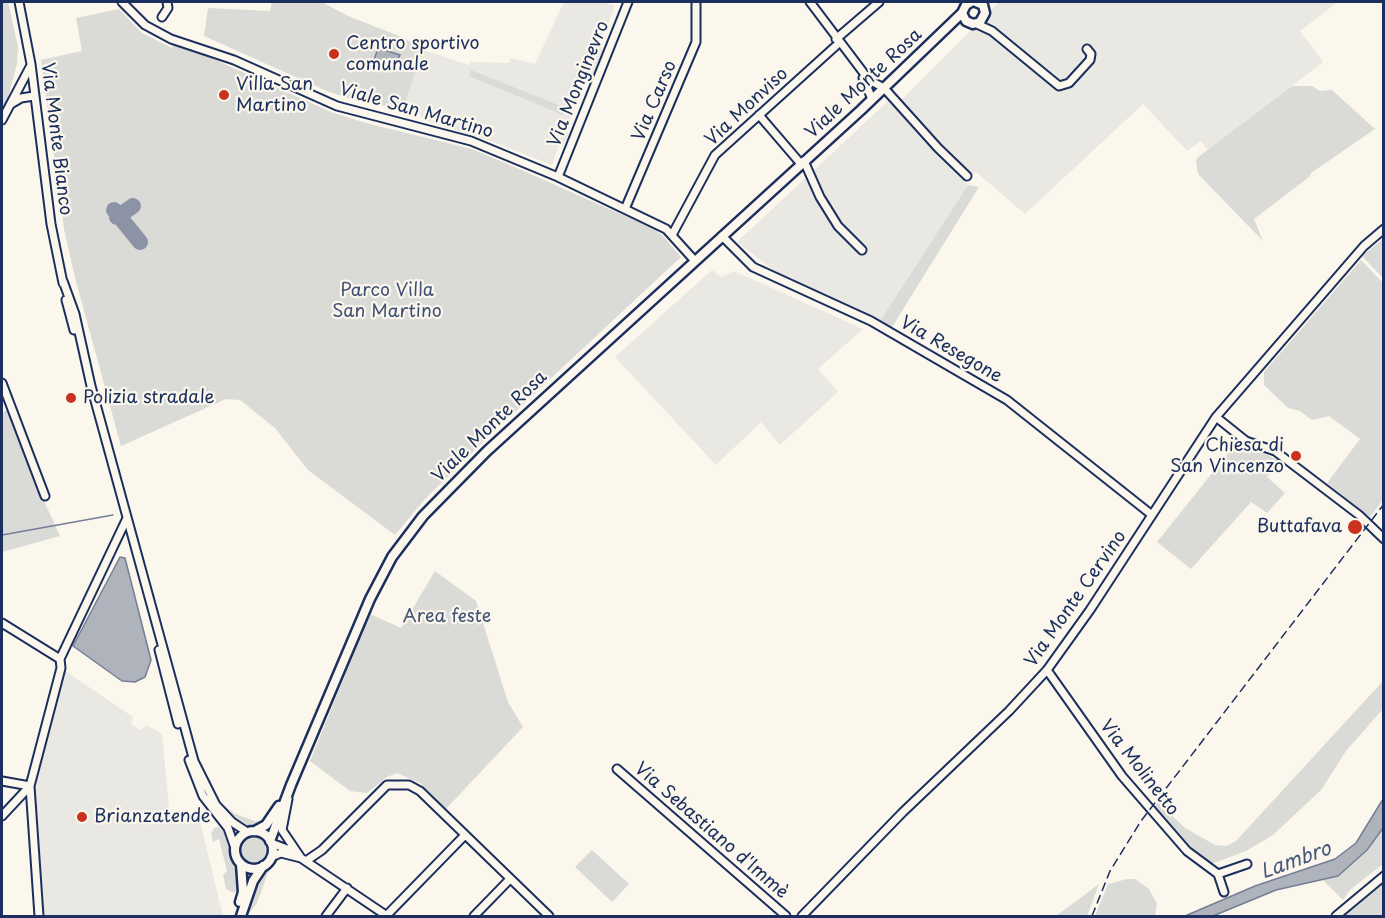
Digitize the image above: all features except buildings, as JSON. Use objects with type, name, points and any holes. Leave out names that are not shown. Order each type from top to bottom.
[{"type":"main road","name":"Viale Monte Rosa","points":[[271,857],[271,842],[289,789],[370,599],[392,557],[410,532],[478,459],[945,32],[966,5],[975,2],[986,9],[973,23],[945,32]]},
{"type":"main road","points":[[962,13],[973,23]]},
{"type":"main road","name":"Viale Monte Rosa","points":[[235,848],[238,838],[271,819],[289,789]]},
{"type":"main road","points":[[251,831],[265,835],[271,842]]},
{"type":"main road","points":[[235,848],[241,864],[243,892],[236,916]]},
{"type":"main road","points":[[241,916],[254,881],[271,857]]},
{"type":"main road","points":[[241,864],[252,869],[263,866]]},
{"type":"street","name":"Via Monte Bianco","points":[[19,2],[31,64],[51,224],[63,281],[75,314],[85,360],[190,750],[201,777],[225,816],[251,831]]},
{"type":"street","name":"Viale San Martino","points":[[122,2],[145,25],[171,39],[234,60],[337,106],[471,141],[558,177],[659,225],[672,235],[695,261]]},
{"type":"street","points":[[162,17],[168,8],[166,2]]},
{"type":"street","name":"Via Monginevro","points":[[558,177],[628,2]]},
{"type":"street","name":"Via Carso","points":[[625,209],[696,42],[696,2]]},
{"type":"street","points":[[810,2],[869,80],[884,88],[938,148],[967,176]]},
{"type":"street","name":"Via Monviso","points":[[672,235],[715,155],[879,2]]},
{"type":"street","points":[[986,9],[992,31]]},
{"type":"street","points":[[973,23],[992,31],[1059,86],[1069,83],[1090,60],[1092,56],[1088,49]]},
{"type":"street","points":[[2,120],[6,108],[31,64]]},
{"type":"street","points":[[858,67],[872,99]]},
{"type":"street","points":[[18,88],[34,92]]},
{"type":"street","points":[[6,108],[34,92]]},
{"type":"street","points":[[759,115],[803,163]]},
{"type":"street","name":"Viale Monte Rosa","points":[[803,163],[838,226],[862,250]]},
{"type":"street","name":"Via Monte Cervino","points":[[802,916],[903,812],[1009,711],[1047,670],[1090,610],[1216,417],[1364,246],[1383,229]]},
{"type":"street","name":"Via Resegone","points":[[722,236],[753,267],[871,321],[1007,400],[1127,498],[1152,515]]},
{"type":"street","points":[[2,383],[45,496]]},
{"type":"street","points":[[1216,417],[1246,441],[1275,451],[1353,511],[1383,539]]},
{"type":"street","points":[[39,916],[30,786],[61,668],[60,659],[127,518]]},
{"type":"street","name":"Via Monte Bianco","points":[[154,618],[165,679],[191,768],[208,805],[229,830],[235,848]]},
{"type":"street","points":[[2,623],[60,659]]},
{"type":"street","name":"Via Molinetto","points":[[1047,670],[1122,776],[1187,851],[1218,874]]},
{"type":"street","name":"Via Sebastiano d'Immè","points":[[617,769],[786,916]]},
{"type":"street","points":[[2,781],[30,786]]},
{"type":"street","points":[[271,857],[281,853],[301,857],[322,850],[387,785],[398,783],[409,785],[420,791],[549,916]]},
{"type":"street","points":[[2,816],[30,786]]},
{"type":"street","points":[[289,789],[282,830],[301,857]]},
{"type":"street","points":[[271,842],[301,857],[386,916],[465,835]]},
{"type":"street","points":[[1224,892],[1218,874],[1246,864]]},
{"type":"street","points":[[1336,916],[1383,876]]},
{"type":"street","points":[[474,916],[510,879]]},
{"type":"street","points":[[326,916],[347,888]]},
{"type":"shaded area","points":[[564,2],[603,2],[615,6],[600,44],[603,49],[597,69],[589,83],[585,82],[565,131],[569,133],[563,147],[559,145],[552,165],[491,141],[423,120],[419,113],[403,109],[423,50],[469,65],[471,62],[509,63],[511,58],[535,64]]},
{"type":"shaded area","points":[[999,2],[1338,2],[1300,31],[1323,62],[1208,150],[1201,141],[1187,151],[1143,104],[1025,214],[976,172],[972,176],[932,139],[901,100]]},
{"type":"shaded area","points":[[378,48],[400,55],[395,67],[374,60]]},
{"type":"shaded area","points":[[888,101],[968,185],[880,321],[777,273],[737,242]]},
{"type":"shaded area","points":[[712,270],[721,277],[734,271],[863,329],[818,369],[838,392],[780,445],[761,422],[716,465],[615,357]]},
{"type":"shaded area","points":[[120,557],[125,558],[151,660],[145,677],[135,682],[122,681],[73,646]]},
{"type":"shaded area","points":[[61,668],[133,717],[131,724],[141,730],[147,725],[162,734],[170,817],[198,814],[223,916],[39,916],[30,786]]},
{"type":"shaded area","points":[[1383,799],[1383,828],[1367,850],[1338,876],[1276,890],[1213,916],[1185,916],[1255,886],[1335,859],[1356,843]]},
{"type":"green space","points":[[2,2],[8,2],[18,47],[17,64],[2,120]]},
{"type":"green space","name":"Centro sportivo comunale","points":[[272,2],[322,2],[348,16],[404,38],[423,50],[403,109],[358,101],[329,92],[204,36],[208,8],[270,11]]},
{"type":"green space","name":"Parco Villa San Martino","points":[[119,9],[142,33],[172,48],[173,44],[189,48],[331,112],[472,149],[526,172],[654,229],[681,257],[489,436],[425,499],[395,535],[308,470],[275,428],[240,400],[226,399],[121,446],[75,278],[64,229],[41,60],[82,51],[76,18]]},
{"type":"green space","points":[[471,70],[566,108],[563,115],[469,76]]},
{"type":"green space","points":[[1292,86],[1312,86],[1320,91],[1332,90],[1375,129],[1311,173],[1309,177],[1254,219],[1263,241],[1198,174],[1196,162],[1197,158]]},
{"type":"green space","points":[[968,185],[979,187],[892,327],[880,321]]},
{"type":"green space","points":[[1383,239],[1383,278],[1362,256]]},
{"type":"green space","points":[[1361,260],[1384,284],[1383,500],[1370,517],[1327,483],[1360,439],[1329,416],[1312,420],[1300,411],[1288,408],[1264,385],[1264,372]]},
{"type":"green space","points":[[11,407],[45,496],[44,501],[60,536],[2,552],[2,413]]},
{"type":"green space","points":[[1237,442],[1283,462],[1267,477],[1285,493],[1267,513],[1251,502],[1191,569],[1157,542]]},
{"type":"green space","name":"Area feste","points":[[435,571],[476,601],[508,702],[523,727],[444,811],[419,789],[422,784],[397,773],[387,777],[367,793],[350,791],[310,761],[370,614],[401,628]]},
{"type":"green space","points":[[1383,681],[1383,709],[1346,751],[1321,790],[1273,835],[1246,851],[1206,866],[1152,811],[1158,802],[1185,828],[1215,845],[1226,846],[1236,841]]},
{"type":"green space","points":[[225,806],[235,814],[264,824],[256,828],[245,827],[222,809]]},
{"type":"green space","points":[[219,827],[230,838],[231,855],[238,868],[240,888],[234,893],[226,889],[223,875],[227,871],[219,839],[213,842],[211,834],[214,828]]},
{"type":"green space","points":[[1383,828],[1383,864],[1350,890],[1343,900],[1323,880],[1338,876],[1367,850]]},
{"type":"green space","points":[[253,837],[262,841],[266,850],[262,859],[253,863],[244,859],[240,850],[244,841]]},
{"type":"green space","points":[[592,850],[629,884],[612,902],[575,867]]},
{"type":"green space","points":[[270,867],[257,903],[247,916],[259,877]]},
{"type":"green space","points":[[1135,879],[1149,889],[1157,904],[1155,916],[1095,916],[1108,884]]},
{"type":"green space","points":[[1383,879],[1383,916],[1340,916]]},
{"type":"green space","points":[[1099,884],[1087,916],[1056,916],[1075,902]]},
{"type":"waterway","points":[[2,535],[113,515]]},
{"type":"taxiway","points":[[117,217],[133,206]]},
{"type":"taxiway","points":[[114,210],[140,242]]},
{"type":"railway","points":[[1092,916],[1110,871],[1141,821],[1384,504]]},
{"type":"place","name":"Centro sportivo comunale","points":[[334,54]]},
{"type":"place","name":"Villa San Martino","points":[[224,95]]},
{"type":"place","name":"Polizia stradale","points":[[71,398]]},
{"type":"place","name":"Chiesa di San Vincenzo","points":[[1296,456]]},
{"type":"place","name":"Buttafava","points":[[1355,527]]},
{"type":"place","name":"Brianzatende","points":[[82,817]]},
{"type":"water label","name":"Lambro","points":[[1296,861]]}]
